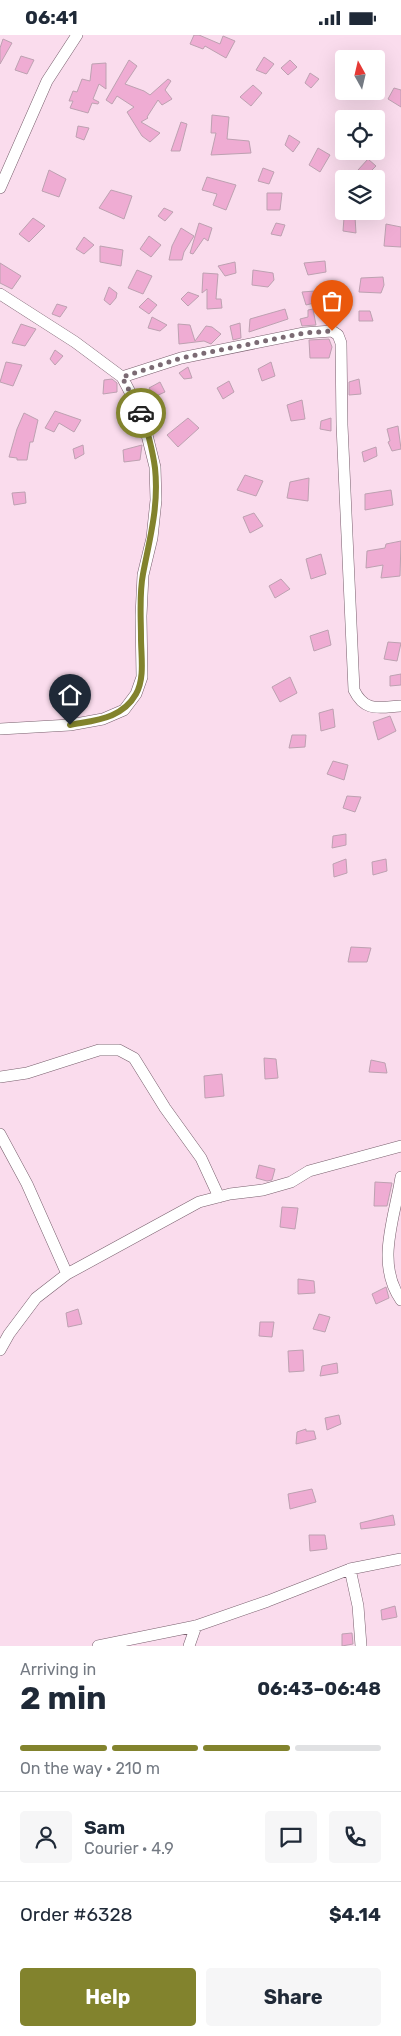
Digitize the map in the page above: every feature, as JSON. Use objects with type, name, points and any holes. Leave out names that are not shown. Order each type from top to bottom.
[{"type":"street","points":[[0,188],[46,81],[77,35]]},
{"type":"street","points":[[0,293],[75,342],[122,377],[142,415],[155,467],[156,500],[152,539],[143,575],[141,616],[142,677],[136,694],[124,710],[103,719],[70,725],[0,729]]},
{"type":"street","points":[[122,377],[181,358],[304,333],[332,331],[338,335],[341,343],[342,435],[354,690],[358,700],[368,707],[401,706]]},
{"type":"street","points":[[0,1077],[27,1073],[99,1050],[119,1049],[134,1058],[165,1108],[201,1158],[219,1197]]},
{"type":"street","points":[[0,1134],[27,1184],[67,1274]]},
{"type":"street","points":[[0,1350],[9,1334],[36,1298],[67,1274],[199,1202],[263,1190],[291,1181],[308,1171],[401,1146]]},
{"type":"street","points":[[401,1177],[388,1245],[391,1280],[401,1300]]},
{"type":"street","points":[[98,1646],[196,1626],[268,1601],[350,1569],[401,1559]]},
{"type":"street","points":[[350,1569],[358,1606],[361,1646]]},
{"type":"street","points":[[189,1646],[196,1626]]},
{"type":"building","points":[[194,35],[199,35],[220,44],[223,36],[235,41],[226,58],[205,46],[203,49],[190,44]]},
{"type":"building","points":[[3,39],[12,43],[0,64],[0,48]]},
{"type":"building","points":[[21,56],[34,60],[27,74],[15,70]]},
{"type":"building","points":[[264,57],[274,64],[266,74],[256,70]]},
{"type":"building","points":[[129,60],[137,66],[125,84],[150,95],[168,79],[171,81],[165,90],[172,99],[162,105],[158,100],[148,118],[141,122],[160,133],[150,142],[142,136],[127,112],[134,107],[117,96],[112,104],[106,100]]},
{"type":"building","points":[[290,60],[297,67],[288,75],[281,68]]},
{"type":"building","points":[[106,63],[106,89],[99,84],[93,99],[99,102],[98,104],[92,103],[88,113],[70,108],[73,101],[69,101],[73,91],[77,92],[82,79],[90,81],[92,64]]},
{"type":"building","points":[[310,73],[319,79],[311,88],[305,83]]},
{"type":"building","points":[[253,85],[262,93],[251,106],[240,97]]},
{"type":"building","points":[[394,88],[401,90],[401,107],[388,99]]},
{"type":"building","points":[[212,115],[229,117],[227,139],[249,141],[251,153],[211,155],[216,133],[211,133]]},
{"type":"building","points":[[181,122],[187,124],[180,151],[171,151]]},
{"type":"building","points":[[78,126],[89,128],[84,140],[76,137]]},
{"type":"building","points":[[289,135],[300,142],[293,152],[285,145]]},
{"type":"building","points":[[318,148],[330,155],[320,172],[309,165]]},
{"type":"building","points":[[367,160],[376,166],[372,170],[358,170]]},
{"type":"building","points":[[263,168],[274,172],[269,184],[258,181]]},
{"type":"building","points":[[49,170],[66,179],[59,197],[42,191]]},
{"type":"building","points":[[207,177],[236,185],[226,210],[213,205],[217,194],[202,190]]},
{"type":"building","points":[[111,190],[132,196],[124,219],[99,208]]},
{"type":"building","points":[[267,193],[282,193],[280,210],[267,210]]},
{"type":"building","points":[[164,208],[173,212],[165,221],[158,216]]},
{"type":"building","points":[[33,218],[45,226],[29,242],[19,234]]},
{"type":"building","points":[[344,220],[355,220],[356,233],[343,231]]},
{"type":"building","points":[[199,223],[212,228],[208,241],[204,238],[193,254],[190,253]]},
{"type":"building","points":[[276,223],[285,225],[281,236],[271,234]]},
{"type":"building","points":[[386,224],[401,227],[401,247],[384,246]]},
{"type":"building","points":[[181,228],[194,236],[184,252],[182,260],[169,260],[172,246]]},
{"type":"building","points":[[149,236],[161,245],[151,257],[140,249]]},
{"type":"building","points":[[84,237],[94,245],[84,254],[76,249]]},
{"type":"building","points":[[100,246],[123,250],[121,266],[100,262]]},
{"type":"building","points":[[325,261],[326,272],[308,275],[304,263]]},
{"type":"building","points":[[235,262],[236,273],[225,276],[218,266]]},
{"type":"building","points":[[0,263],[21,276],[12,289],[0,283]]},
{"type":"building","points":[[137,270],[152,276],[143,294],[128,288]]},
{"type":"building","points":[[253,270],[273,273],[274,280],[268,287],[252,285]]},
{"type":"building","points":[[203,273],[218,274],[216,299],[221,299],[222,308],[207,309],[207,289],[202,293]]},
{"type":"building","points":[[383,277],[384,285],[381,293],[359,292],[361,278]]},
{"type":"building","points":[[109,287],[117,293],[116,298],[110,305],[104,300]]},
{"type":"building","points":[[315,291],[318,302],[306,305],[302,292]]},
{"type":"building","points":[[188,292],[199,296],[188,306],[181,299]]},
{"type":"building","points":[[344,292],[343,305],[332,303],[333,293]]},
{"type":"building","points":[[148,298],[157,305],[149,314],[139,307]]},
{"type":"building","points":[[57,304],[67,307],[60,317],[52,314]]},
{"type":"building","points":[[285,309],[288,319],[249,332],[250,319]]},
{"type":"building","points":[[313,309],[316,325],[302,326],[300,319],[308,317],[308,310]]},
{"type":"building","points":[[359,311],[370,311],[373,321],[359,321]]},
{"type":"building","points":[[152,317],[167,325],[160,331],[148,328]]},
{"type":"building","points":[[240,323],[241,338],[233,340],[230,326]]},
{"type":"building","points":[[21,324],[36,329],[25,346],[12,343]]},
{"type":"building","points":[[178,324],[190,325],[195,341],[206,326],[212,327],[221,334],[211,344],[204,341],[179,344]]},
{"type":"building","points":[[329,339],[332,347],[329,358],[310,358],[309,340]]},
{"type":"building","points":[[55,350],[63,356],[55,365],[50,359]]},
{"type":"building","points":[[6,362],[22,365],[13,386],[0,382]]},
{"type":"building","points":[[271,362],[275,376],[262,381],[258,369]]},
{"type":"building","points":[[188,367],[192,378],[184,379],[179,373]]},
{"type":"building","points":[[112,379],[117,383],[117,392],[103,394],[104,380]]},
{"type":"building","points":[[359,379],[361,394],[349,395],[349,382]]},
{"type":"building","points":[[229,381],[234,392],[223,399],[217,388]]},
{"type":"building","points":[[160,382],[165,392],[154,397],[149,388]]},
{"type":"building","points":[[302,400],[305,419],[291,421],[287,405]]},
{"type":"building","points":[[55,411],[81,420],[74,432],[59,423],[54,432],[45,428]]},
{"type":"building","points":[[24,413],[38,420],[33,442],[30,442],[27,460],[17,460],[17,458],[9,457]]},
{"type":"building","points":[[188,418],[199,428],[178,447],[167,435]]},
{"type":"building","points":[[331,418],[331,431],[320,429],[321,421]]},
{"type":"building","points":[[398,426],[401,449],[392,451],[388,442],[390,441],[387,429]]},
{"type":"building","points":[[83,445],[84,454],[75,459],[73,449]]},
{"type":"building","points":[[142,445],[140,460],[124,462],[123,450]]},
{"type":"building","points":[[376,447],[377,456],[364,462],[362,452]]},
{"type":"building","points":[[245,475],[263,481],[256,496],[237,490]]},
{"type":"building","points":[[309,478],[308,501],[287,498],[290,482]]},
{"type":"building","points":[[391,490],[393,505],[365,510],[365,494]]},
{"type":"building","points":[[25,492],[26,503],[14,505],[12,493]]},
{"type":"building","points":[[254,513],[263,526],[250,533],[243,517]]},
{"type":"building","points":[[401,541],[400,576],[381,578],[383,565],[366,568],[367,551],[385,548],[386,544]]},
{"type":"building","points":[[321,554],[326,574],[311,579],[306,559]]},
{"type":"building","points":[[281,579],[290,589],[275,598],[269,586]]},
{"type":"building","points":[[328,630],[331,645],[314,651],[310,636]]},
{"type":"building","points":[[388,642],[401,643],[397,661],[384,659]]},
{"type":"building","points":[[401,674],[401,685],[390,686],[390,676]]},
{"type":"building","points":[[290,677],[297,693],[280,702],[272,687]]},
{"type":"building","points":[[333,709],[335,727],[321,731],[319,713]]},
{"type":"building","points":[[390,716],[396,731],[378,740],[373,722]]},
{"type":"building","points":[[292,735],[306,735],[305,747],[289,748]]},
{"type":"building","points":[[333,761],[348,765],[344,780],[327,774]]},
{"type":"building","points":[[347,796],[361,797],[355,812],[343,808]]},
{"type":"building","points":[[346,834],[346,845],[332,848],[333,836]]},
{"type":"building","points":[[346,859],[347,873],[334,877],[333,864]]},
{"type":"building","points":[[386,859],[387,871],[373,875],[372,862]]},
{"type":"building","points":[[351,947],[371,948],[367,962],[348,962]]},
{"type":"building","points":[[264,1058],[276,1059],[278,1078],[265,1079]]},
{"type":"building","points":[[371,1060],[385,1063],[387,1073],[369,1072]]},
{"type":"building","points":[[222,1074],[224,1096],[205,1098],[204,1076]]},
{"type":"building","points":[[259,1165],[275,1169],[272,1180],[267,1181],[256,1178]]},
{"type":"building","points":[[375,1182],[392,1183],[387,1206],[374,1206]]},
{"type":"building","points":[[282,1207],[298,1208],[295,1229],[280,1227]]},
{"type":"building","points":[[298,1279],[314,1281],[315,1293],[298,1294]]},
{"type":"building","points":[[386,1287],[389,1298],[376,1304],[372,1294]]},
{"type":"building","points":[[78,1309],[82,1324],[68,1327],[66,1313]]},
{"type":"building","points":[[319,1314],[330,1317],[325,1332],[313,1329]]},
{"type":"building","points":[[260,1322],[274,1322],[272,1337],[259,1336]]},
{"type":"building","points":[[303,1350],[304,1371],[289,1372],[288,1351]]},
{"type":"building","points":[[337,1363],[338,1373],[320,1376],[322,1366]]},
{"type":"building","points":[[339,1415],[341,1424],[327,1430],[325,1418]]},
{"type":"building","points":[[306,1429],[306,1431],[314,1431],[316,1439],[296,1444],[297,1432]]},
{"type":"building","points":[[312,1489],[316,1502],[290,1509],[288,1494]]},
{"type":"building","points":[[393,1515],[395,1525],[361,1529],[360,1523]]},
{"type":"building","points":[[309,1535],[325,1535],[327,1549],[310,1551]]},
{"type":"building","points":[[395,1606],[397,1617],[382,1620],[381,1610]]},
{"type":"building","points":[[352,1633],[353,1644],[342,1646],[342,1634]]},
{"type":"way so far","points":[[141,413],[122,377],[181,358],[304,333],[332,331]]},
{"type":"route","points":[[70,725],[103,719],[124,710],[136,694],[142,677],[141,616],[143,575],[152,539],[156,500],[155,467],[141,413]]}]
